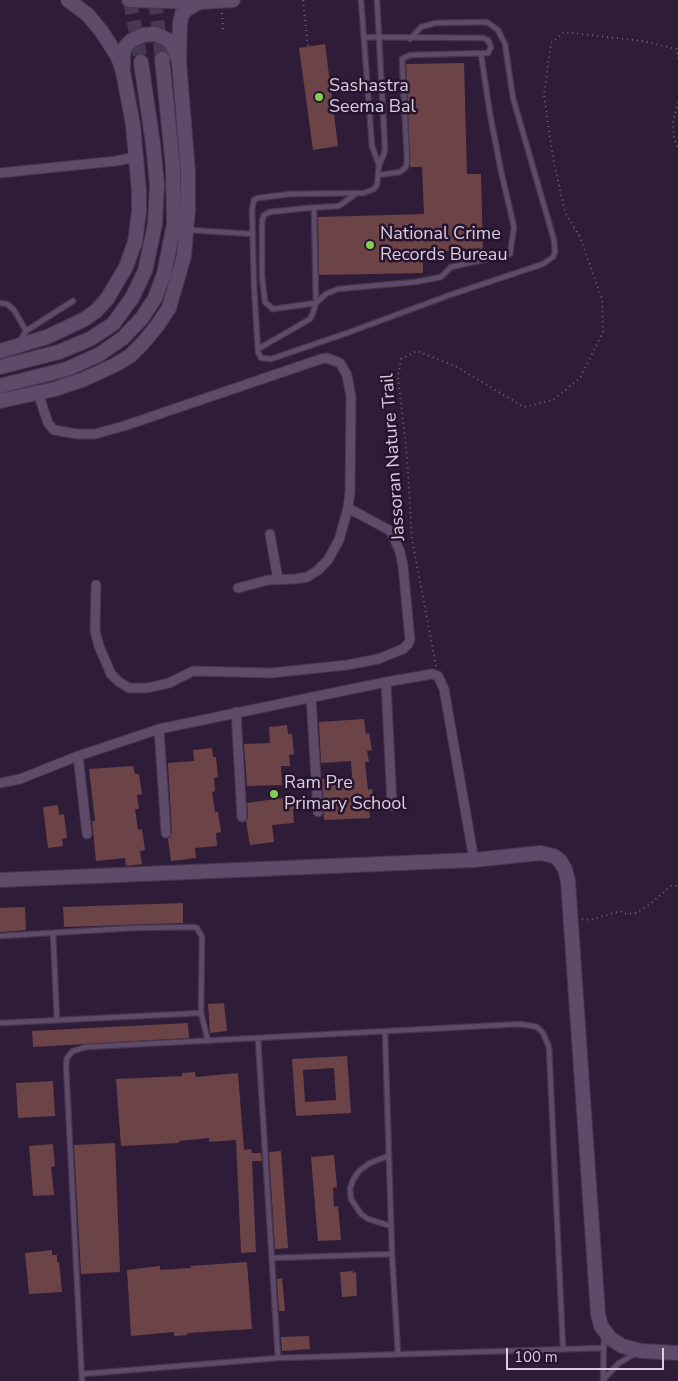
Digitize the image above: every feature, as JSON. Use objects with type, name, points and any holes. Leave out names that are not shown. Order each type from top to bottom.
[{"type":"street","points":[[0,351],[47,337],[84,319],[106,300],[126,267],[135,242],[139,211],[136,157],[129,100],[123,72],[110,43],[102,32],[77,6],[68,0]]},
{"type":"street","points":[[129,0],[200,2],[233,0]]},
{"type":"street","points":[[0,401],[38,393],[82,380],[115,365],[130,356],[143,343],[169,308],[184,256],[187,230],[188,172],[179,62],[180,23],[182,14],[192,5],[200,2]]},
{"type":"street","points":[[123,72],[123,54],[126,46],[143,34],[155,34],[168,40],[173,46],[179,62]]},
{"type":"street","points":[[0,386],[67,368],[100,354],[123,338],[142,318],[155,298],[164,274],[174,224],[173,167],[162,59]]},
{"type":"street","points":[[0,367],[59,352],[90,339],[112,324],[132,298],[145,271],[155,224],[157,185],[141,62]]},
{"type":"street","points":[[0,173],[116,162],[136,157]]},
{"type":"street","points":[[38,393],[48,423],[54,430],[77,434],[95,434],[322,359],[340,363],[347,375],[351,397],[348,508],[339,540],[328,560],[307,577],[255,582],[238,588]]},
{"type":"street","points":[[96,584],[95,631],[99,646],[111,674],[129,688],[147,688],[164,684],[193,671],[270,673],[347,665],[378,659],[402,649],[410,640],[403,566],[400,552],[389,530],[348,508]]},
{"type":"street","points":[[270,534],[278,580]]},
{"type":"street","points":[[0,783],[20,779],[78,756],[159,729],[386,682],[424,675],[438,676],[444,689],[474,860]]},
{"type":"street","points":[[386,682],[392,806]]},
{"type":"street","points":[[311,697],[318,812]]},
{"type":"street","points":[[236,712],[242,817]]},
{"type":"street","points":[[159,729],[166,833]]},
{"type":"street","points":[[78,756],[87,834]]},
{"type":"street","points":[[0,880],[474,860],[540,854],[554,856],[565,869],[568,881],[598,1314],[601,1326],[616,1343],[641,1351],[678,1353]]},
{"type":"lane","points":[[361,0],[372,146],[379,165],[379,175],[374,189],[358,193],[290,194],[258,198],[252,204],[254,286],[258,348],[261,358],[279,356],[543,264],[553,257],[555,252],[554,240],[513,98],[505,44],[498,30],[487,22],[435,23],[421,27],[410,38]]},
{"type":"lane","points":[[377,0],[385,149],[379,165]]},
{"type":"lane","points":[[364,37],[483,38],[488,40],[491,47],[488,53],[481,54],[410,55],[402,59],[406,167],[400,172],[379,175]]},
{"type":"lane","points":[[358,193],[339,206],[270,212],[264,215],[262,221],[262,276],[265,302],[273,308],[316,303],[326,294],[338,289],[415,282],[441,277],[451,267],[510,254],[514,227],[490,114],[481,54]]},
{"type":"lane","points":[[258,348],[310,319],[316,303],[314,208]]},
{"type":"lane","points":[[187,230],[253,234]]},
{"type":"lane","points":[[16,347],[26,331],[73,301]]},
{"type":"lane","points":[[0,303],[7,304],[14,310],[26,331]]},
{"type":"lane","points":[[0,936],[134,928],[197,928],[202,937],[201,1013],[208,1041]]},
{"type":"lane","points":[[54,932],[57,1020]]},
{"type":"lane","points":[[0,1023],[201,1013]]},
{"type":"lane","points":[[82,1381],[67,1058],[73,1051],[86,1047],[521,1024],[537,1027],[547,1040],[549,1047],[563,1349]]},
{"type":"lane","points":[[385,1032],[388,1156],[398,1354]]},
{"type":"lane","points":[[258,1039],[278,1358]]},
{"type":"lane","points":[[388,1156],[370,1163],[359,1171],[350,1189],[351,1199],[361,1214],[368,1219],[391,1226]]},
{"type":"lane","points":[[272,1258],[392,1254]]},
{"type":"lane","points":[[603,1380],[605,1332]]},
{"type":"lane","points":[[82,1374],[278,1358],[603,1348]]},
{"type":"lane","points":[[603,1380],[619,1363],[641,1351]]},
{"type":"path","points":[[302,0],[308,46]]},
{"type":"path","points":[[221,1],[223,30]]},
{"type":"path","name":"Jassoran Nature Trail","points":[[438,676],[412,539],[407,456],[398,378],[401,359],[417,351],[447,363],[524,407],[553,400],[580,378],[603,332],[602,299],[580,237],[564,212],[553,158],[544,95],[551,43],[564,32],[642,41],[677,49],[678,59]]},
{"type":"path","points":[[678,102],[673,122],[674,138],[678,149]]},
{"type":"path","points":[[570,919],[590,920],[620,910],[627,914],[636,913],[671,886],[678,886]]},
{"type":"building","name":"Sashastra Seema Bal","points":[[325,44],[338,146],[313,150],[299,48]]},
{"type":"building","points":[[464,63],[467,174],[481,174],[483,250],[423,252],[423,273],[319,275],[318,217],[424,214],[422,167],[410,167],[406,64]]},
{"type":"building","points":[[364,719],[366,734],[369,733],[372,750],[367,751],[369,762],[365,762],[368,790],[372,789],[374,806],[369,807],[370,818],[324,820],[322,779],[352,777],[351,761],[321,763],[319,722]]},
{"type":"building","points":[[287,725],[288,734],[292,734],[294,754],[289,755],[290,766],[281,766],[282,785],[247,786],[244,744],[270,743],[269,727]]},
{"type":"building","points":[[212,748],[213,757],[216,757],[218,777],[214,778],[215,791],[212,792],[221,832],[216,833],[217,846],[195,848],[196,858],[171,861],[168,839],[172,833],[168,763],[194,761],[193,750]]},
{"type":"building","points":[[133,766],[135,774],[139,774],[142,794],[137,795],[139,809],[135,809],[138,830],[142,829],[145,850],[140,851],[142,864],[126,866],[125,858],[96,861],[92,821],[95,821],[89,769]]},
{"type":"building","points":[[296,796],[297,809],[293,809],[294,823],[272,825],[274,842],[250,845],[246,821],[248,817],[247,803]]},
{"type":"building","points":[[58,805],[59,815],[64,814],[67,838],[62,839],[63,846],[48,848],[43,807]]},
{"type":"building","points":[[183,903],[183,923],[64,927],[63,907]]},
{"type":"building","points":[[25,907],[26,930],[0,932],[0,908]]},
{"type":"building","points":[[224,1003],[227,1031],[210,1033],[208,1004]]},
{"type":"building","points":[[188,1023],[189,1038],[33,1047],[32,1031]]},
{"type":"building","points":[[347,1056],[351,1113],[296,1116],[292,1059]],"holes":[[[334,1068],[336,1100],[305,1102],[303,1070]]]},
{"type":"building","points":[[195,1072],[196,1077],[238,1073],[244,1150],[251,1149],[252,1153],[261,1153],[262,1161],[252,1161],[256,1252],[241,1253],[236,1140],[209,1142],[209,1138],[179,1141],[179,1143],[121,1146],[116,1079],[182,1076],[182,1073]]},
{"type":"building","points":[[53,1081],[55,1116],[18,1118],[16,1083]]},
{"type":"building","points":[[115,1143],[120,1272],[81,1274],[74,1145]]},
{"type":"building","points":[[53,1144],[55,1166],[51,1167],[54,1195],[33,1196],[29,1146]]},
{"type":"building","points":[[281,1151],[288,1248],[275,1249],[269,1152]]},
{"type":"building","points":[[334,1155],[337,1187],[333,1188],[334,1207],[338,1206],[341,1240],[318,1241],[311,1157]]},
{"type":"building","points":[[52,1250],[52,1255],[57,1255],[57,1262],[59,1262],[62,1292],[29,1294],[25,1253]]},
{"type":"building","points":[[247,1262],[252,1329],[187,1333],[188,1335],[174,1336],[174,1332],[131,1336],[127,1270],[160,1266],[160,1270],[191,1268],[191,1266]]},
{"type":"building","points":[[353,1271],[353,1273],[356,1272],[357,1296],[342,1297],[340,1272]]},
{"type":"building","points":[[282,1278],[285,1311],[279,1311],[277,1279]]},
{"type":"building","points":[[309,1336],[310,1349],[282,1351],[281,1337]]},
{"type":"tunnel","points":[[130,0],[141,62]]},
{"type":"tunnel","points":[[155,0],[162,59]]},
{"type":"place","name":"Sashastra Seema Bal","points":[[319,97]]},
{"type":"place","name":"National Crime Records Bureau","points":[[370,245]]},
{"type":"place","name":"Ram Pre Primary School","points":[[274,794]]}]
